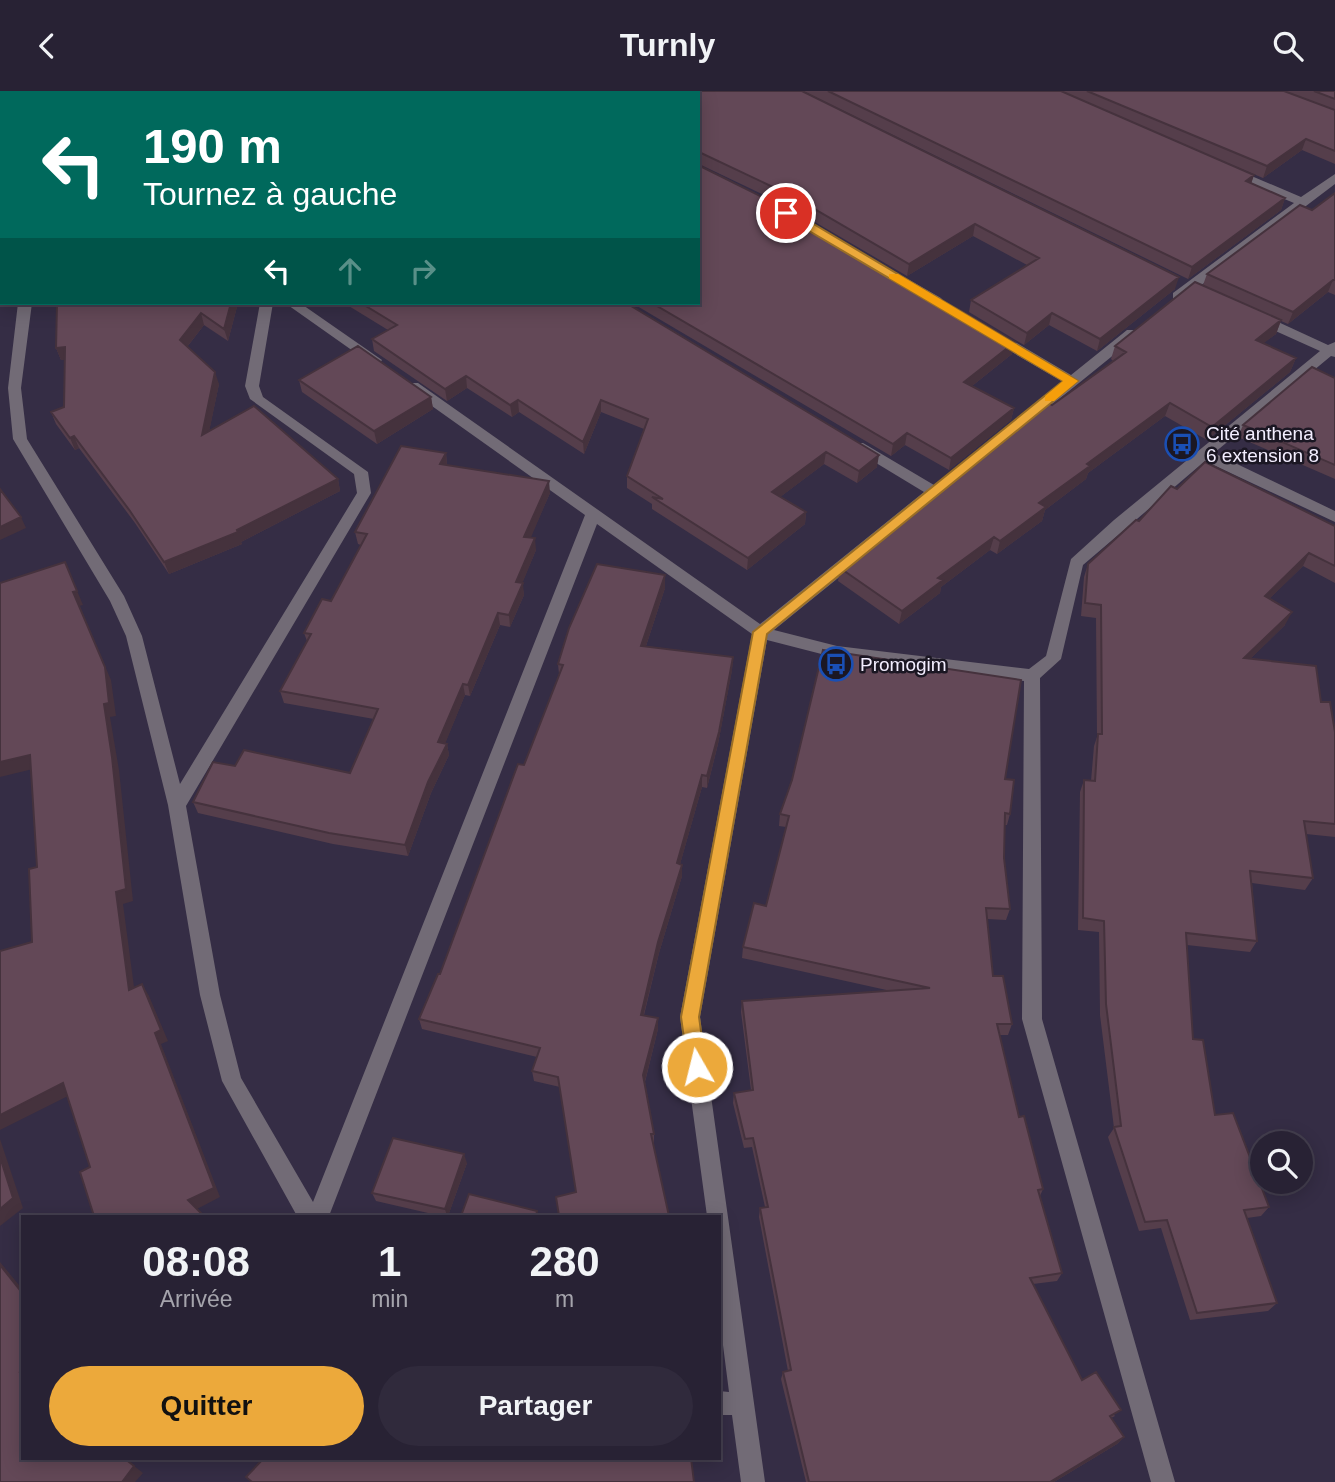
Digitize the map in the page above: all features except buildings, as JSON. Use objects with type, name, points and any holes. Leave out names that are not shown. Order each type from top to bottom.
[{"type":"street","points":[[1215,165],[1302,202]]},
{"type":"street","points":[[1168,304],[1335,178]]},
{"type":"street","points":[[869,262],[953,311]]},
{"type":"street","points":[[25,305],[13,382],[14,415],[20,439],[118,600],[134,636],[177,805],[210,995],[232,1081],[308,1215]]},
{"type":"street","points":[[177,805],[364,492],[361,472],[257,399],[252,386],[266,305]]},
{"type":"street","points":[[295,305],[594,512],[760,632],[837,652],[1032,676],[1053,659],[1076,563],[1119,524],[1333,350],[1248,313]]},
{"type":"street","points":[[718,1215],[690,1017],[760,632],[1146,321]]},
{"type":"street","points":[[976,325],[1072,381]]},
{"type":"street","points":[[840,435],[933,491]]},
{"type":"street","points":[[1205,455],[1335,517]]},
{"type":"street","points":[[318,1215],[594,512]]},
{"type":"street","points":[[1032,676],[1032,1019],[1163,1482]]},
{"type":"street","points":[[721,1244],[753,1482]]},
{"type":"street","points":[[721,1403],[743,1404]]},
{"type":"slow traffic","points":[[894,276],[1072,381],[1050,398]]},
{"type":"place","name":"Cité anthena 6 extension 8","points":[[1182,444]]},
{"type":"place","name":"Promogim","points":[[836,664]]},
{"type":"route","points":[[697,1067],[690,1017],[760,632],[1072,381],[786,213]]}]
